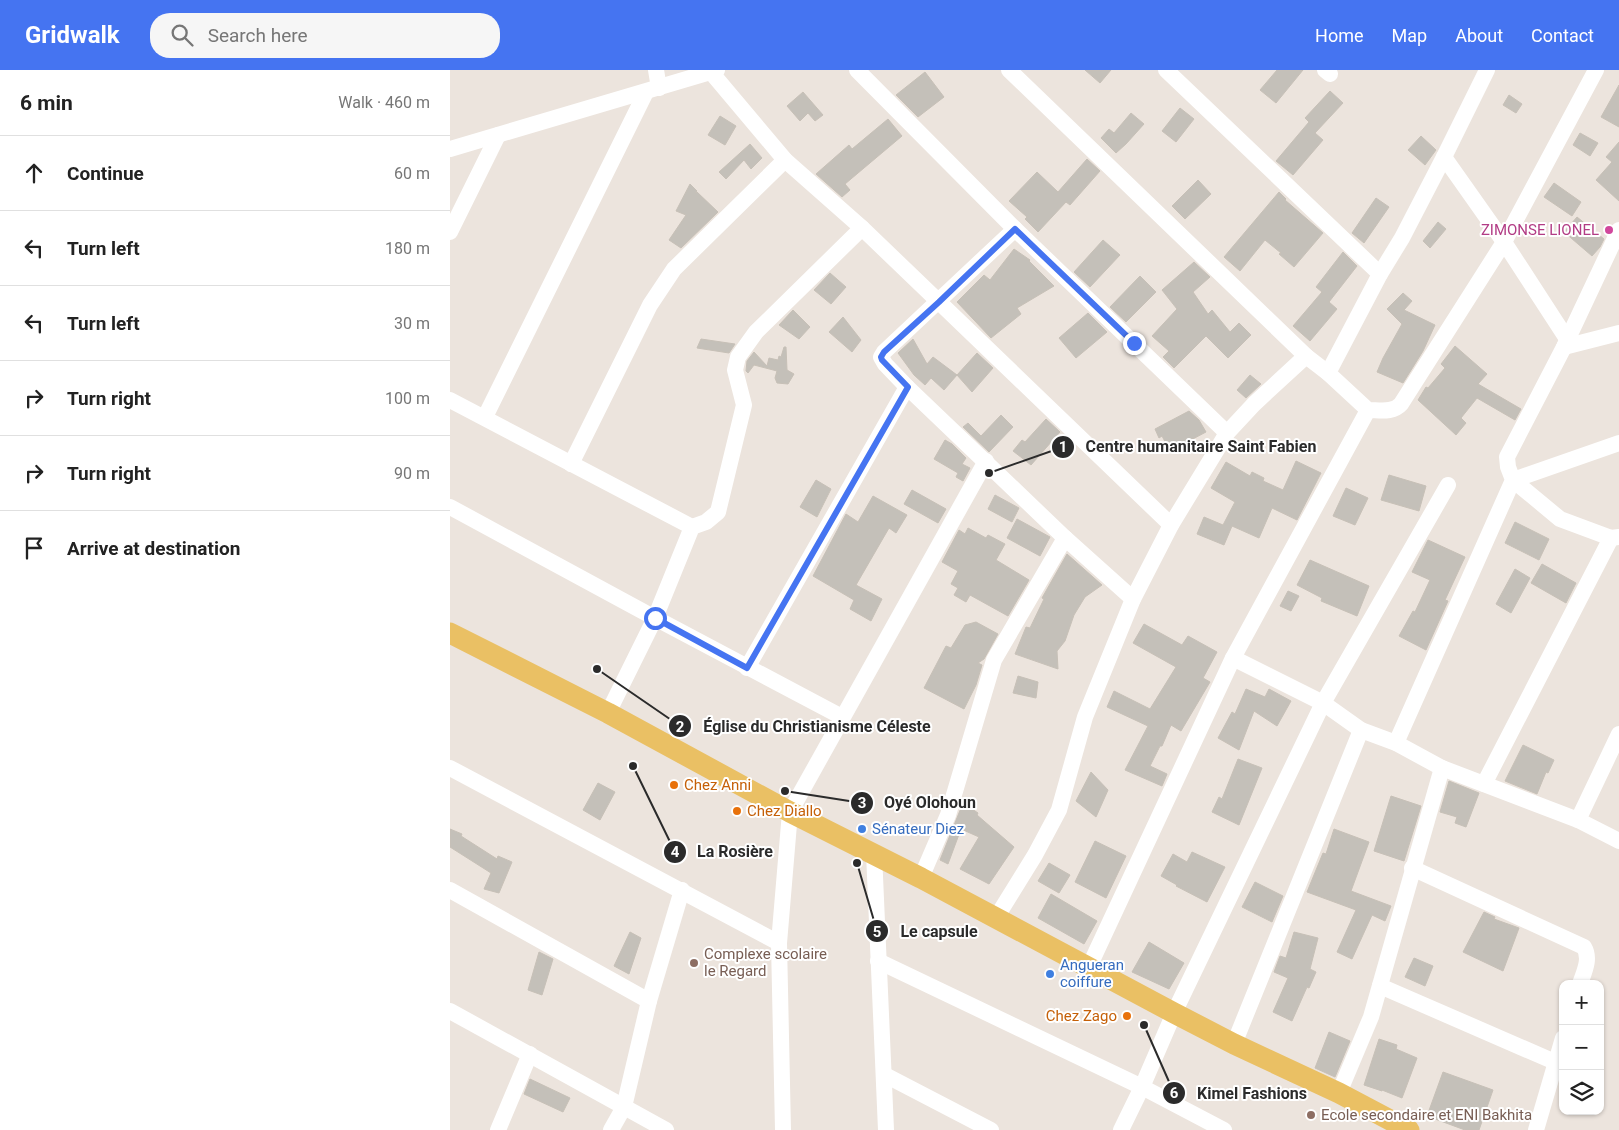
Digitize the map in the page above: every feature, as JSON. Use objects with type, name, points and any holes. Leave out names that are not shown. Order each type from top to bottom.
[{"type":"main road","points":[[450,633],[608,714],[790,812],[874,853],[1174,1013],[1234,1044],[1339,1093],[1409,1130]]},
{"type":"street","points":[[485,418],[652,90],[656,70]]},
{"type":"street","points":[[857,70],[1015,229],[1227,433]]},
{"type":"street","points":[[1009,70],[1306,356],[1328,373],[1368,410],[1394,409],[1402,404],[1504,242],[1596,70]]},
{"type":"street","points":[[1166,70],[1380,274]]},
{"type":"street","points":[[450,149],[714,71],[785,160],[862,228],[1172,525]]},
{"type":"street","points":[[1328,373],[1380,274],[1402,238],[1444,157],[1485,71]]},
{"type":"street","points":[[450,232],[498,135]]},
{"type":"street","points":[[1444,157],[1504,242],[1566,343]]},
{"type":"street","points":[[571,464],[650,305],[664,283],[674,269],[785,160]]},
{"type":"street","points":[[450,400],[692,527],[706,522],[718,512],[744,405],[735,370],[738,357],[756,332],[862,228]]},
{"type":"street","points":[[1015,229],[884,352],[881,357],[885,364],[908,387],[1064,538],[1133,599]]},
{"type":"street","points":[[1484,784],[1615,538],[1560,519],[1513,480],[1508,467],[1507,457],[1566,343],[1619,230]]},
{"type":"street","points":[[1566,343],[1619,333]]},
{"type":"street","points":[[996,918],[1035,855],[1059,810],[1086,717],[1133,599],[1172,525],[1227,433],[1254,404],[1306,356]]},
{"type":"street","points":[[747,668],[908,387]]},
{"type":"street","points":[[1089,967],[1233,658],[1368,410]]},
{"type":"street","points":[[1396,743],[1513,480],[1619,443]]},
{"type":"street","points":[[783,1130],[779,943],[790,812],[986,461]]},
{"type":"street","points":[[1121,1130],[1174,1013],[1323,703],[1448,485]]},
{"type":"street","points":[[450,507],[747,668],[842,717]]},
{"type":"street","points":[[608,714],[655,618],[692,527]]},
{"type":"street","points":[[921,878],[948,815],[994,660],[1064,538]]},
{"type":"street","points":[[1233,658],[1323,703],[1361,730],[1396,743],[1442,768],[1578,820],[1619,841]]},
{"type":"street","points":[[1234,1044],[1361,730]]},
{"type":"street","points":[[1578,820],[1619,734]]},
{"type":"street","points":[[450,768],[779,943]]},
{"type":"street","points":[[1339,1093],[1371,1016],[1442,768]]},
{"type":"street","points":[[874,853],[886,1130]]},
{"type":"street","points":[[1412,868],[1584,947],[1588,962],[1581,980]]},
{"type":"street","points":[[450,890],[649,1001]]},
{"type":"street","points":[[611,1130],[624,1107],[649,1001],[682,890]]},
{"type":"street","points":[[878,961],[1142,1087],[1224,1130]]},
{"type":"street","points":[[1380,986],[1555,1062]]},
{"type":"street","points":[[450,1011],[666,1130]]},
{"type":"street","points":[[1536,1130],[1559,1050]]},
{"type":"street","points":[[498,1130],[530,1054]]},
{"type":"street","points":[[884,1075],[991,1130]]},
{"type":"building","points":[[1085,70],[1111,70],[1100,83]]},
{"type":"building","points":[[1277,70],[1303,70],[1276,103],[1260,90]]},
{"type":"building","points":[[925,72],[944,97],[918,117],[896,95]]},
{"type":"building","points":[[1619,85],[1619,127],[1601,117]]},
{"type":"building","points":[[1330,91],[1343,103],[1315,133],[1323,140],[1293,175],[1276,161],[1309,122],[1305,118]]},
{"type":"building","points":[[803,92],[823,115],[815,121],[808,113],[800,121],[787,106]]},
{"type":"building","points":[[1509,95],[1522,104],[1516,113],[1503,105]]},
{"type":"building","points":[[1180,108],[1194,119],[1176,142],[1162,131]]},
{"type":"building","points":[[1131,113],[1144,124],[1116,153],[1101,138],[1109,129],[1114,133]]},
{"type":"building","points":[[720,116],[736,126],[725,145],[708,135]]},
{"type":"building","points":[[888,119],[902,136],[845,184],[850,190],[842,197],[816,174],[849,145],[852,149]]},
{"type":"building","points":[[1580,133],[1598,143],[1590,156],[1573,145]]},
{"type":"building","points":[[1421,136],[1436,150],[1425,165],[1408,150]]},
{"type":"building","points":[[1619,142],[1619,201],[1596,180],[1612,162],[1606,157]]},
{"type":"building","points":[[750,144],[762,158],[751,169],[744,160],[726,179],[719,172]]},
{"type":"building","points":[[1087,159],[1100,171],[1070,205],[1066,202],[1038,232],[1025,219],[1027,217],[1009,201],[1037,172],[1058,192]]},
{"type":"building","points":[[1198,180],[1211,194],[1185,219],[1172,206]]},
{"type":"building","points":[[1554,183],[1581,202],[1572,216],[1544,197]]},
{"type":"building","points":[[690,184],[697,191],[695,193],[697,192],[718,212],[681,248],[669,240],[686,215],[676,211]]},
{"type":"building","points":[[1279,192],[1285,200],[1323,233],[1294,267],[1265,240],[1240,271],[1224,257]]},
{"type":"building","points":[[1376,198],[1389,207],[1364,243],[1352,233]]},
{"type":"building","points":[[1577,217],[1604,239],[1592,256],[1564,232]]},
{"type":"building","points":[[1438,222],[1446,229],[1430,248],[1423,241]]},
{"type":"building","points":[[1103,240],[1120,255],[1090,287],[1074,272]]},
{"type":"building","points":[[1014,249],[1030,260],[1054,286],[1017,308],[1021,314],[991,338],[957,302],[984,275],[990,280]]},
{"type":"building","points":[[1343,252],[1357,266],[1329,302],[1337,309],[1310,341],[1293,326],[1322,292],[1316,287]]},
{"type":"building","points":[[1194,262],[1210,277],[1193,292],[1208,314],[1212,310],[1230,332],[1239,323],[1251,335],[1228,358],[1206,336],[1174,368],[1163,357],[1169,351],[1152,336],[1177,309],[1162,290]]},
{"type":"building","points":[[830,273],[846,287],[831,304],[814,290]]},
{"type":"building","points":[[1140,276],[1156,292],[1126,322],[1110,307]]},
{"type":"building","points":[[1403,293],[1412,301],[1404,310],[1435,325],[1423,351],[1403,383],[1377,372],[1402,324],[1387,309]]},
{"type":"building","points":[[793,310],[810,327],[799,339],[779,325]]},
{"type":"building","points":[[1088,313],[1107,332],[1076,358],[1059,338]]},
{"type":"building","points":[[843,317],[861,340],[852,352],[829,332]]},
{"type":"building","points":[[701,339],[735,344],[729,353],[697,348]]},
{"type":"building","points":[[913,339],[927,364],[933,357],[957,375],[944,390],[931,378],[925,385],[914,375],[898,353]]},
{"type":"building","points":[[1455,346],[1487,374],[1478,384],[1521,409],[1515,420],[1477,398],[1461,418],[1466,423],[1456,435],[1418,400],[1426,387],[1428,388],[1445,368],[1441,364]]},
{"type":"building","points":[[784,347],[786,347],[787,370],[794,374],[788,384],[777,383],[775,378],[777,371],[754,365],[748,373],[746,371],[747,361],[754,352],[767,366],[769,358],[778,360],[779,356],[781,357]]},
{"type":"building","points":[[977,353],[993,368],[972,392],[957,375]]},
{"type":"building","points":[[1250,375],[1261,384],[1246,398],[1237,390]]},
{"type":"building","points":[[1189,411],[1199,420],[1206,432],[1170,451],[1162,436],[1159,438],[1155,429]]},
{"type":"building","points":[[1001,415],[1013,427],[989,452],[963,427],[968,423],[981,436]]},
{"type":"building","points":[[1046,419],[1060,432],[1031,465],[1013,451],[1022,440],[1025,442]]},
{"type":"building","points":[[945,440],[952,444],[966,458],[962,464],[970,468],[963,481],[956,477],[958,473],[934,459]]},
{"type":"building","points":[[1296,461],[1321,473],[1297,520],[1272,508],[1259,538],[1232,526],[1224,545],[1197,534],[1204,517],[1223,525],[1235,502],[1211,488],[1226,462],[1250,476],[1252,472],[1264,478],[1263,481],[1283,490]]},
{"type":"building","points":[[1389,475],[1426,486],[1419,511],[1381,500]]},
{"type":"building","points":[[816,480],[831,489],[817,517],[800,507]]},
{"type":"building","points":[[1346,488],[1368,498],[1355,525],[1333,516]]},
{"type":"building","points":[[912,490],[946,509],[938,523],[904,504]]},
{"type":"building","points":[[995,495],[1019,508],[1012,522],[988,509]]},
{"type":"building","points":[[873,496],[907,515],[896,533],[889,528],[856,585],[882,599],[871,621],[850,609],[854,600],[813,576],[846,514],[858,522]]},
{"type":"building","points":[[1017,519],[1050,537],[1040,556],[1007,538]]},
{"type":"building","points":[[1515,522],[1549,539],[1539,560],[1505,543]]},
{"type":"building","points":[[968,528],[986,538],[988,535],[1005,544],[996,560],[1029,580],[1008,616],[970,595],[966,602],[954,595],[958,588],[951,584],[958,571],[942,562],[959,530],[965,534]]},
{"type":"building","points":[[1428,540],[1465,557],[1445,600],[1448,601],[1426,650],[1399,636],[1413,611],[1415,612],[1430,580],[1412,572]]},
{"type":"building","points":[[1067,554],[1102,585],[1085,597],[1074,615],[1065,641],[1057,651],[1058,669],[1015,654],[1026,627],[1030,628],[1044,599],[1042,598]]},
{"type":"building","points":[[1310,560],[1369,586],[1357,616],[1321,601],[1322,598],[1297,585]]},
{"type":"building","points":[[1542,564],[1576,583],[1566,603],[1531,583]]},
{"type":"building","points":[[1515,569],[1530,578],[1511,613],[1496,604]]},
{"type":"building","points":[[1288,591],[1299,596],[1291,611],[1280,606]]},
{"type":"building","points":[[976,622],[998,634],[984,659],[978,663],[982,665],[976,685],[964,709],[924,688],[946,646],[951,648],[965,625]]},
{"type":"building","points":[[1144,624],[1182,645],[1188,636],[1217,652],[1203,678],[1210,682],[1181,731],[1171,725],[1162,746],[1160,746],[1150,766],[1167,774],[1162,786],[1125,770],[1148,726],[1107,707],[1114,691],[1150,709],[1176,667],[1133,643]]},
{"type":"building","points":[[1018,676],[1038,682],[1036,698],[1013,693]]},
{"type":"building","points":[[1246,689],[1265,697],[1269,689],[1291,701],[1277,726],[1254,711],[1239,750],[1218,738],[1232,712],[1235,714]]},
{"type":"building","points":[[1523,745],[1554,760],[1548,773],[1546,772],[1537,794],[1505,781]]},
{"type":"building","points":[[1238,759],[1262,768],[1239,825],[1212,812],[1219,797],[1222,799]]},
{"type":"building","points":[[1091,772],[1108,790],[1096,817],[1076,801]]},
{"type":"building","points":[[1449,781],[1479,793],[1466,827],[1455,823],[1457,817],[1440,812]]},
{"type":"building","points":[[598,783],[615,792],[600,820],[583,810]]},
{"type":"building","points":[[1391,796],[1421,806],[1404,861],[1374,851]]},
{"type":"building","points":[[963,803],[978,813],[977,815],[1014,847],[989,884],[960,869],[979,837],[961,829],[948,864],[940,860]]},
{"type":"building","points":[[450,829],[462,834],[461,836],[497,859],[498,856],[512,862],[499,893],[484,889],[491,873],[450,847]]},
{"type":"building","points":[[1334,829],[1369,842],[1351,891],[1391,906],[1385,921],[1372,915],[1352,959],[1337,952],[1356,910],[1307,892],[1323,853],[1326,854]]},
{"type":"building","points":[[1095,841],[1126,856],[1106,898],[1075,882]]},
{"type":"building","points":[[1192,852],[1225,867],[1207,902],[1161,876],[1173,854],[1187,862]]},
{"type":"building","points":[[1049,863],[1070,875],[1059,893],[1038,881]]},
{"type":"building","points":[[1255,882],[1283,896],[1272,922],[1242,907]]},
{"type":"building","points":[[1051,894],[1097,921],[1084,944],[1038,918]]},
{"type":"building","points":[[1484,912],[1495,917],[1494,919],[1519,928],[1503,971],[1463,952]]},
{"type":"building","points":[[630,932],[641,938],[629,974],[614,966]]},
{"type":"building","points":[[1294,932],[1318,938],[1310,969],[1316,972],[1292,1021],[1273,1012],[1288,978],[1274,972],[1280,956],[1286,958]]},
{"type":"building","points":[[1149,942],[1184,963],[1169,989],[1132,972]]},
{"type":"building","points":[[539,952],[553,959],[542,995],[528,990]]},
{"type":"building","points":[[1414,958],[1433,966],[1425,986],[1405,977]]},
{"type":"building","points":[[1329,1032],[1350,1041],[1335,1077],[1315,1068]]},
{"type":"building","points":[[1379,1039],[1397,1045],[1396,1049],[1417,1058],[1402,1098],[1364,1085]]},
{"type":"building","points":[[1443,1072],[1493,1090],[1479,1130],[1465,1130],[1427,1116]]},
{"type":"building","points":[[530,1079],[570,1098],[563,1112],[524,1094]]},
{"type":"place","name":"ZIMONSE LIONEL","points":[[1609,230]]},
{"type":"place","name":"Centre humanitaire Saint Fabien","points":[[989,473]]},
{"type":"place","name":"Église du Christianisme Céleste","points":[[597,669]]},
{"type":"place","name":"La Rosière","points":[[633,766]]},
{"type":"place","name":"Chez Anni","points":[[674,785]]},
{"type":"place","name":"Oyé Olohoun","points":[[785,791]]},
{"type":"place","name":"Chez Diallo","points":[[737,811]]},
{"type":"place","name":"Sénateur Diez","points":[[862,829]]},
{"type":"place","name":"Le capsule","points":[[857,863]]},
{"type":"place","name":"Complexe scolaire le Regard","points":[[694,963]]},
{"type":"place","name":"Angueran coiffure","points":[[1050,974]]},
{"type":"place","name":"Chez Zago","points":[[1127,1016]]},
{"type":"place","name":"Kimel Fashions","points":[[1144,1025]]},
{"type":"place","name":"Ecole secondaire et ENI Bakhita","points":[[1311,1115]]},
{"type":"route","points":[[655,618],[747,668],[908,387],[882,360],[881,357],[884,352],[1015,229],[1134,343]]}]
